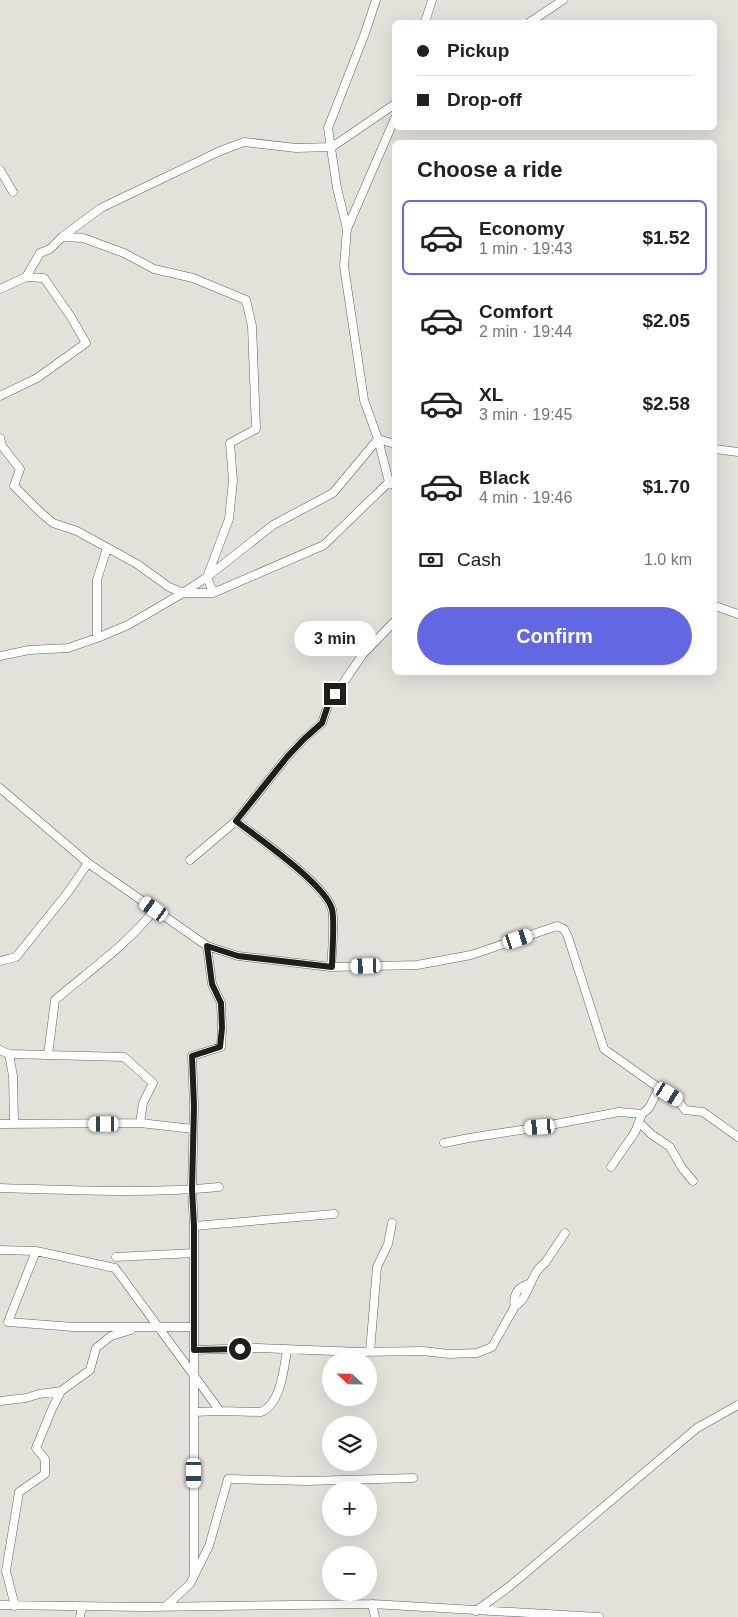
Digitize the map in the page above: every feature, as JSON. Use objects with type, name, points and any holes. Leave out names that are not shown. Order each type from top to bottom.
[{"type":"street","points":[[0,438],[2,446],[20,469],[14,486],[27,501],[54,523],[77,531],[137,564],[169,587],[183,593],[213,593],[324,546],[392,484],[364,400],[344,266],[347,229],[337,188],[328,128],[376,0]]},
{"type":"street","points":[[426,20],[432,0]]},
{"type":"street","points":[[533,20],[563,0]]},
{"type":"street","points":[[26,277],[40,253],[50,249],[62,237],[100,208],[244,142],[296,148],[332,147],[392,106]]},
{"type":"street","points":[[347,229],[392,125]]},
{"type":"street","points":[[0,170],[13,192]]},
{"type":"street","points":[[62,237],[83,238],[124,253],[154,269],[193,278],[246,300],[252,326],[256,429],[230,443],[233,480],[229,519],[207,577],[213,593]]},
{"type":"street","points":[[0,289],[26,277],[44,278],[71,317],[86,343],[37,378],[0,396]]},
{"type":"street","points":[[378,439],[392,443]]},
{"type":"street","points":[[0,656],[29,650],[68,648],[128,625],[207,577],[273,525],[333,493],[378,439]]},
{"type":"street","points":[[717,449],[738,452]]},
{"type":"street","points":[[97,638],[97,580],[107,548]]},
{"type":"street","points":[[717,607],[738,614]]},
{"type":"street","points":[[190,860],[236,821],[287,757],[322,723],[328,705],[363,654],[392,624]]},
{"type":"street","points":[[0,788],[88,862],[154,909],[207,946],[238,956],[332,967],[426,963],[471,955],[557,926],[564,929],[604,1049],[678,1100],[684,1110],[703,1112],[738,1137]]},
{"type":"street","points":[[236,821],[281,855],[308,879],[329,902],[332,912],[332,967]]},
{"type":"street","points":[[0,961],[16,957],[69,891],[88,862]]},
{"type":"street","points":[[48,1055],[55,1000],[120,944],[145,921],[154,909]]},
{"type":"street","points":[[194,1576],[192,1056],[220,1047],[222,1028],[221,1003],[212,984],[207,946]]},
{"type":"street","points":[[0,1050],[9,1054],[124,1057],[153,1083],[143,1104],[140,1123]]},
{"type":"street","points":[[9,1054],[14,1124]]},
{"type":"street","points":[[611,1167],[635,1132],[642,1114],[649,1108],[659,1088]]},
{"type":"street","points":[[444,1143],[619,1112],[642,1114]]},
{"type":"street","points":[[639,1122],[670,1147],[682,1168],[693,1181]]},
{"type":"street","points":[[0,1124],[140,1123],[193,1129]]},
{"type":"street","points":[[0,1188],[71,1190],[192,1189],[219,1186]]},
{"type":"street","points":[[194,1226],[334,1214]]},
{"type":"street","points":[[370,1351],[377,1267],[388,1244],[392,1223]]},
{"type":"street","points":[[378,1352],[477,1353],[492,1346],[515,1306],[519,1304],[528,1290],[528,1284],[565,1233]]},
{"type":"street","points":[[0,1250],[36,1252],[115,1268],[220,1411]]},
{"type":"street","points":[[36,1252],[8,1322],[74,1327],[194,1327]]},
{"type":"street","points":[[116,1256],[194,1253]]},
{"type":"street","points":[[0,1401],[61,1391],[90,1370],[96,1348],[111,1336],[139,1327]]},
{"type":"street","points":[[194,1350],[258,1348],[328,1351]]},
{"type":"street","points":[[194,1412],[261,1412],[265,1410],[280,1388],[287,1350]]},
{"type":"street","points":[[15,1606],[6,1571],[19,1492],[45,1474],[45,1459],[36,1448],[61,1391]]},
{"type":"street","points":[[476,1611],[510,1586],[697,1428],[738,1405]]},
{"type":"street","points":[[166,1606],[188,1587],[209,1546],[228,1479],[308,1481],[413,1478]]},
{"type":"street","points":[[0,1605],[372,1604],[599,1617]]},
{"type":"street","points":[[372,1604],[375,1617]]},
{"type":"street","points":[[80,1617],[82,1606]]},
{"type":"route","points":[[240,1349],[194,1350],[194,1226],[192,1189],[194,1106],[192,1056],[220,1047],[222,1028],[221,1003],[212,984],[207,946],[238,956],[332,967],[332,912],[329,902],[308,879],[281,855],[236,821],[287,757],[322,723],[328,705],[335,694]]}]
